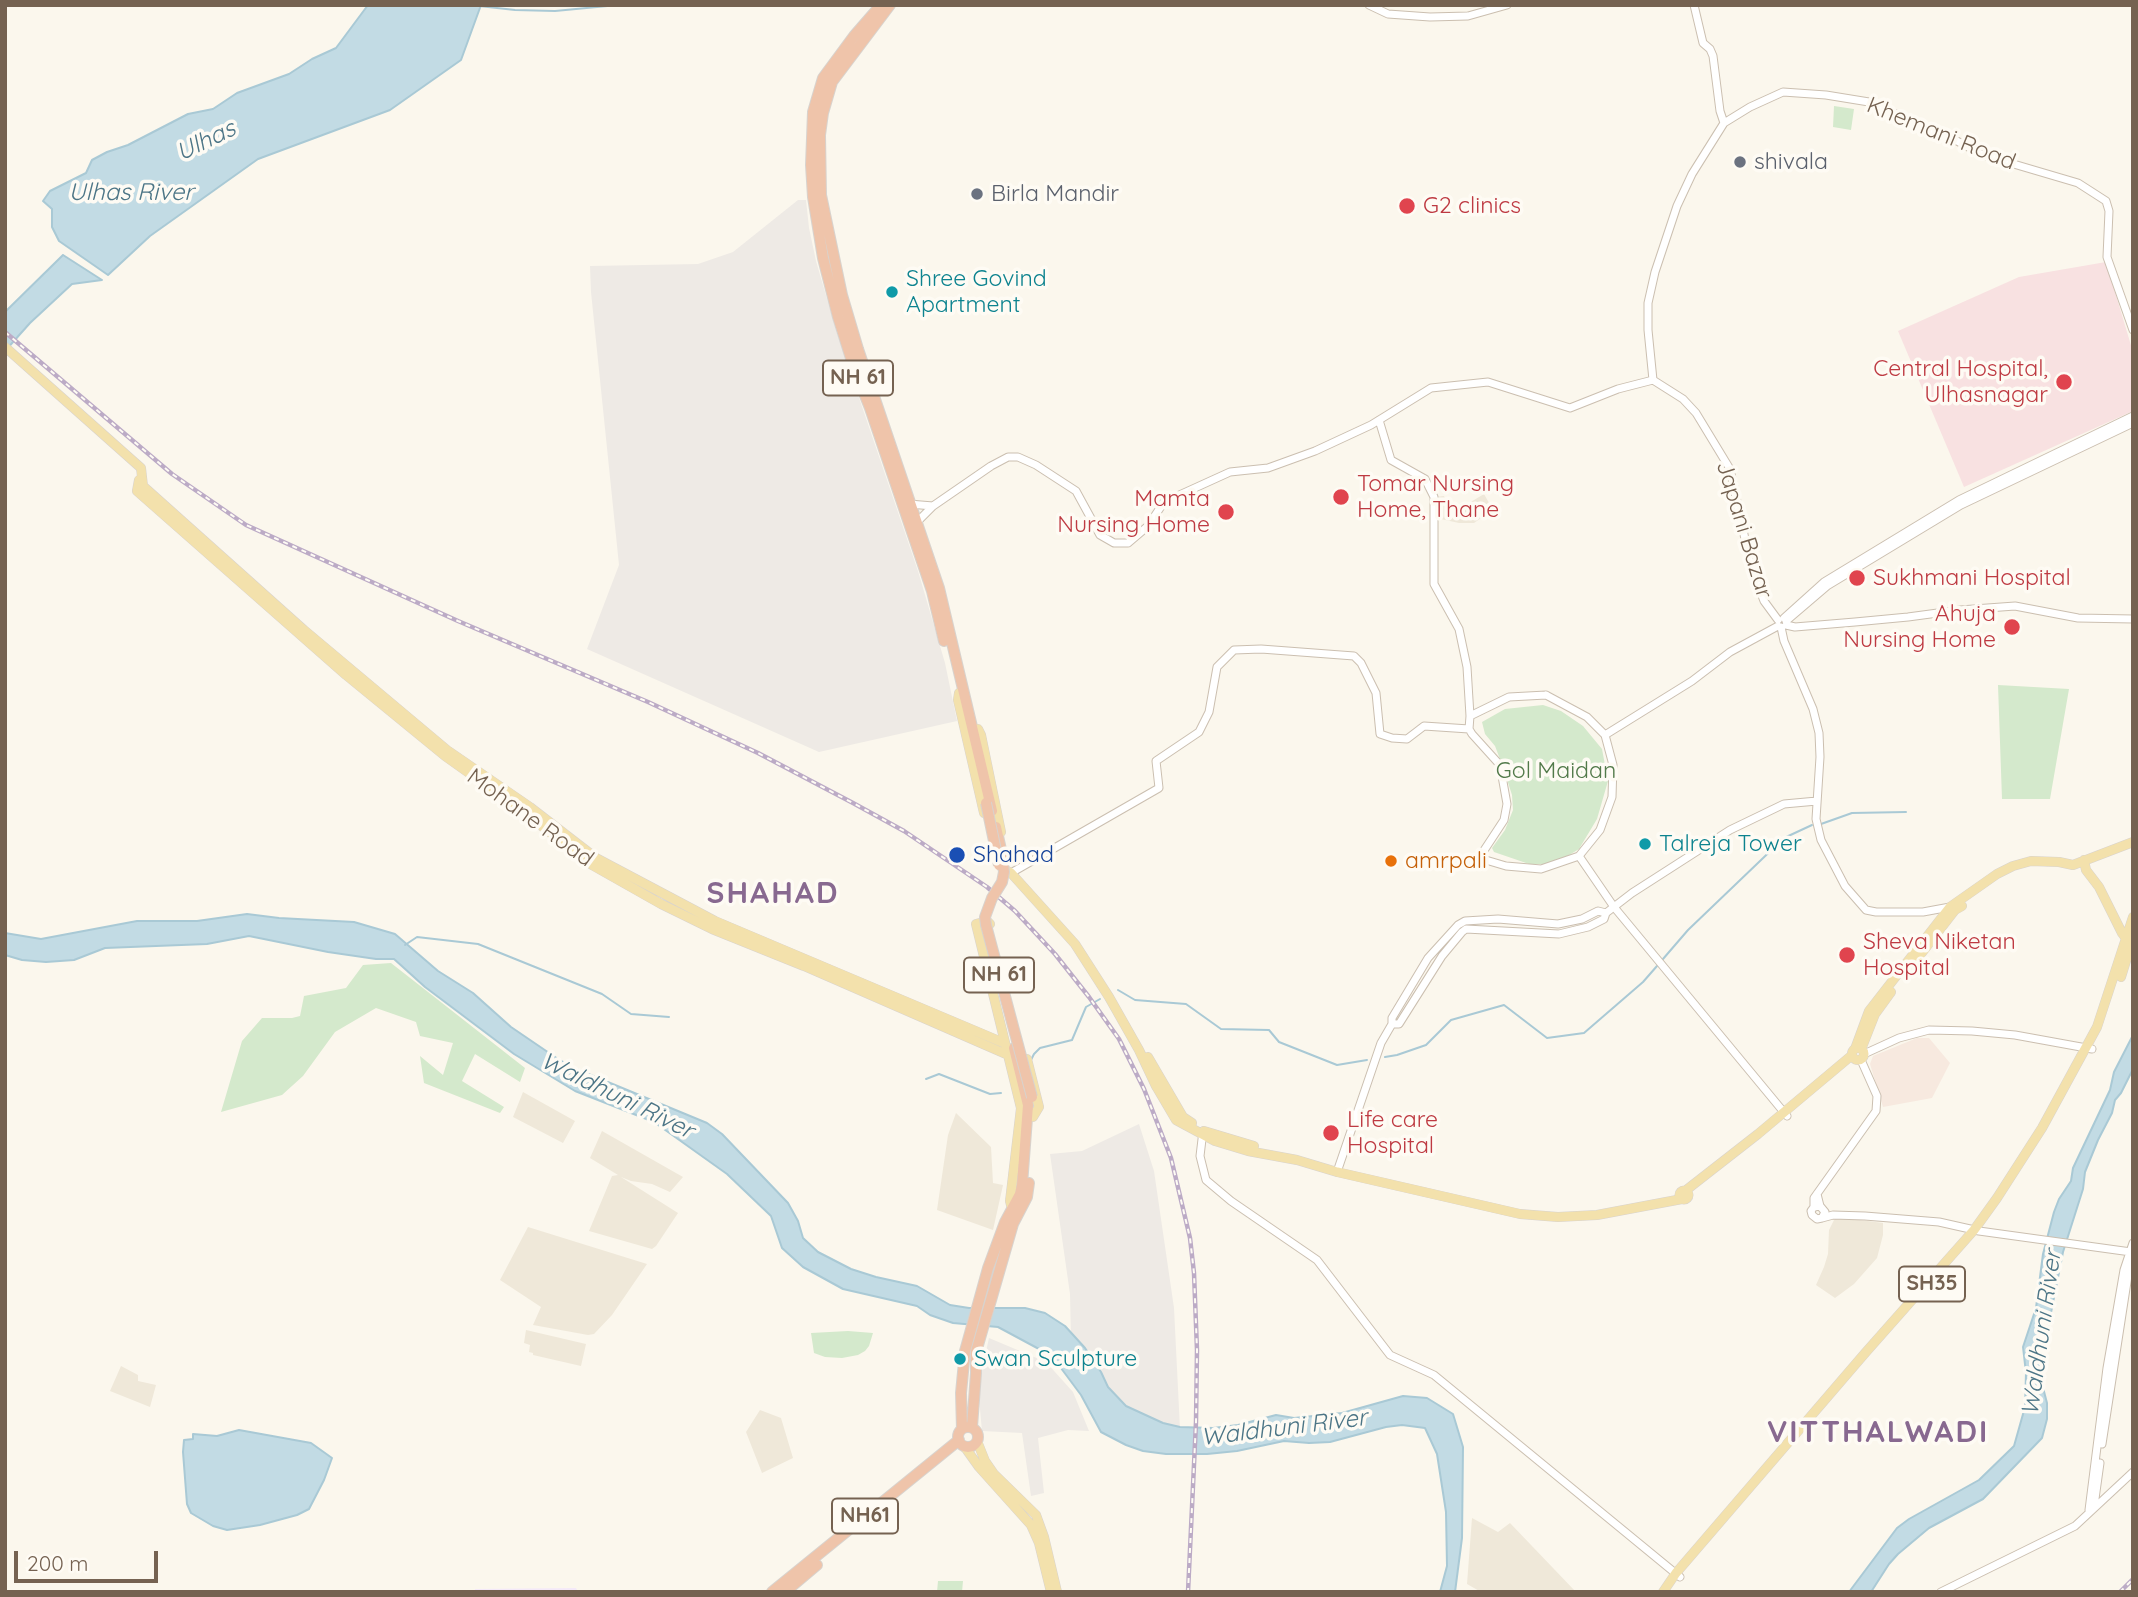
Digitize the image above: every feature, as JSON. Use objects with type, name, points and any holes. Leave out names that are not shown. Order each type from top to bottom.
[{"type":"highway","name":"NH 61","points":[[881,5],[854,36],[824,78],[813,112],[813,197],[823,258],[913,523],[973,729],[999,869],[999,877],[981,920],[1033,1117],[1029,1188],[1005,1222],[961,1393],[967,1428]]},
{"type":"highway","name":"NH 61","points":[[854,350],[821,195],[820,135],[832,82],[890,5]]},
{"type":"highway","name":"NH 61","points":[[948,641],[959,694],[975,747]]},
{"type":"highway","name":"NH 61","points":[[1017,1207],[1031,1105]]},
{"type":"highway","points":[[962,1444],[959,1434],[967,1428],[977,1432],[977,1441]]},
{"type":"highway","name":"NH61","points":[[773,1591],[917,1477],[962,1444],[973,1446],[977,1441]]},
{"type":"highway","name":"NH61","points":[[785,1592],[917,1477]]},
{"type":"main road","name":"Mohane Road","points":[[5,347],[141,468],[140,489],[346,675],[445,756],[596,859],[716,921],[1004,1043]]},
{"type":"main road","points":[[959,694],[958,700],[995,862],[1014,872]]},
{"type":"main road","points":[[973,729],[978,729],[981,735],[1006,861],[1075,944],[1106,988],[1176,1120],[1215,1141],[1248,1151],[1297,1160],[1520,1214],[1597,1215],[1684,1194],[1858,1054],[1869,1011],[1952,909],[1997,874],[2013,866],[2031,861],[2085,865],[2133,842]]},
{"type":"main road","name":"Mohane Road","points":[[523,807],[593,865],[661,904],[712,929],[1008,1055]]},
{"type":"main road","points":[[2085,865],[2130,940]]},
{"type":"main road","name":"SH35","points":[[1663,1592],[1977,1231],[2030,1160],[2115,996],[2130,940],[2133,917]]},
{"type":"main road","points":[[1017,1207],[1010,1202],[1021,1108],[976,924],[987,921],[990,923],[1039,1107],[1033,1117]]},
{"type":"main road","points":[[977,1441],[994,1474],[1036,1515],[1057,1592]]},
{"type":"main road","points":[[962,1444],[1031,1525],[1051,1592]]},
{"type":"main road","name":"SH35","points":[[1669,1592],[1678,1575]]},
{"type":"street","points":[[1369,5],[1388,14],[1430,17],[1468,16],[1507,5]]},
{"type":"street","points":[[913,523],[933,506],[1003,459],[1018,457],[1036,465],[1076,491],[1100,535],[1114,543],[1128,543],[1148,527],[1164,502],[1230,472],[1268,468],[1315,451],[1379,420],[1431,388],[1489,382],[1570,408],[1618,389],[1653,380],[1648,303],[1653,279],[1677,206],[1692,174],[1724,123],[1713,56],[1703,43],[1694,5]]},
{"type":"street","name":"Khemani Road","points":[[1724,123],[1783,92],[1869,102],[1957,141],[1983,156],[2078,183],[2106,201],[2109,211],[2107,257],[2133,330]]},
{"type":"street","name":"Japani Bazar","points":[[1653,380],[1683,399],[1696,413],[1730,469],[1751,567],[1764,601],[1782,623],[1784,641],[1813,709],[1819,733],[1820,757],[1816,819],[1821,840],[1845,886],[1866,910],[1923,912],[1952,909]]},
{"type":"street","points":[[1782,623],[1824,582],[1959,500],[2133,416]]},
{"type":"street","points":[[1379,420],[1391,460],[1425,479],[1434,497],[1434,584],[1459,629],[1467,667],[1469,729],[1500,765],[1507,804],[1504,820],[1479,858],[1507,866],[1541,869],[1579,856],[1600,830],[1612,797],[1613,765],[1605,734],[1587,717],[1546,695],[1509,697],[1470,716]]},
{"type":"street","points":[[1605,734],[1692,681],[1730,652],[1782,623],[1828,586],[1961,505],[2133,423]]},
{"type":"street","points":[[907,505],[933,506]]},
{"type":"street","points":[[1782,623],[1795,626],[2015,606],[2078,618],[2133,619]]},
{"type":"street","points":[[1014,872],[1159,788],[1156,761],[1199,732],[1209,712],[1216,667],[1234,650],[1261,649],[1354,656],[1361,663],[1376,693],[1380,734],[1407,739],[1424,726],[1469,729]]},
{"type":"street","points":[[1392,1024],[1399,1024],[1465,921],[1473,925],[1537,933],[1559,934],[1584,928],[1604,919],[1606,913],[1632,893],[1730,830],[1784,804],[1817,801]]},
{"type":"street","points":[[1579,856],[1614,907],[1785,1114]]},
{"type":"street","points":[[1473,925],[1498,919],[1558,924],[1580,920],[1598,911],[1606,913]]},
{"type":"street","points":[[1580,920],[1584,928]]},
{"type":"street","points":[[1525,932],[1527,922]]},
{"type":"street","points":[[1537,933],[1538,923]]},
{"type":"street","points":[[1338,1170],[1392,1018],[1427,959],[1455,934]]},
{"type":"street","points":[[1427,959],[1436,965]]},
{"type":"street","points":[[2090,1048],[2015,1035],[1929,1031],[1899,1038],[1858,1054],[1877,1096],[1876,1111],[1817,1194],[1820,1210],[1833,1214],[1939,1222],[1977,1231],[2131,1252]]},
{"type":"street","points":[[1203,1133],[1200,1156],[1206,1180],[1317,1259],[1390,1355],[1434,1375],[1678,1575]]},
{"type":"street","points":[[2092,1508],[2124,1270],[2133,1242]]},
{"type":"street","points":[[1941,1592],[2075,1526],[2133,1472]]},
{"type":"shaded area","points":[[798,200],[806,200],[816,261],[837,333],[918,571],[945,663],[957,721],[819,752],[587,649],[619,565],[590,266],[698,264],[733,252]]},
{"type":"shaded area","name":"Central Hospital, Ulhasnagar","points":[[2106,262],[2133,352],[2133,411],[1964,487],[1898,331],[2019,277]]},
{"type":"shaded area","points":[[1484,494],[1493,510],[1474,523],[1436,518],[1435,497],[1444,496],[1447,503],[1464,506]]},
{"type":"shaded area","points":[[1917,1038],[1929,1038],[1950,1063],[1932,1098],[1883,1107],[1870,1064],[1873,1056]]},
{"type":"shaded area","points":[[523,1092],[575,1121],[563,1143],[513,1117]]},
{"type":"shaded area","points":[[956,1113],[991,1147],[993,1183],[1003,1185],[993,1230],[937,1210],[948,1135]]},
{"type":"shaded area","points":[[1139,1124],[1154,1171],[1174,1308],[1180,1429],[1120,1407],[1071,1339],[1070,1294],[1050,1154],[1082,1151]]},
{"type":"shaded area","points":[[602,1131],[683,1177],[670,1192],[652,1184],[621,1177],[678,1213],[652,1249],[589,1231],[612,1176],[618,1175],[590,1158]]},
{"type":"shaded area","points":[[1838,1217],[1883,1223],[1883,1235],[1877,1258],[1854,1284],[1835,1298],[1816,1285],[1828,1254],[1829,1230]]},
{"type":"shaded area","points":[[528,1227],[647,1264],[612,1315],[594,1334],[533,1325],[541,1307],[500,1280]]},
{"type":"shaded area","points":[[526,1330],[586,1344],[581,1366],[533,1355],[529,1352],[530,1345],[524,1343]]},
{"type":"shaded area","points":[[989,1338],[1046,1362],[1073,1392],[1089,1431],[1068,1430],[1038,1438],[1044,1493],[1031,1496],[1022,1433],[982,1431],[978,1387]]},
{"type":"shaded area","points":[[121,1366],[138,1375],[138,1381],[156,1385],[150,1407],[110,1391]]},
{"type":"shaded area","points":[[760,1410],[781,1418],[793,1458],[762,1473],[746,1432]]},
{"type":"shaded area","points":[[1472,1518],[1498,1532],[1510,1523],[1576,1592],[1481,1592],[1467,1584]]},
{"type":"shaded area","points":[[576,1588],[578,1592],[475,1592],[475,1589]]},
{"type":"green space","points":[[1834,106],[1854,109],[1851,130],[1833,127]]},
{"type":"green space","points":[[1998,685],[2069,689],[2050,799],[2002,799]]},
{"type":"green space","name":"Gol Maidan","points":[[1543,705],[1561,711],[1583,726],[1602,749],[1608,781],[1597,819],[1579,849],[1545,864],[1529,864],[1494,852],[1492,848],[1505,830],[1513,810],[1512,795],[1495,746],[1485,734],[1482,722],[1505,709]]},
{"type":"green space","points":[[391,963],[525,1068],[520,1082],[475,1054],[462,1081],[504,1107],[500,1113],[424,1083],[420,1056],[443,1075],[453,1043],[420,1036],[416,1022],[376,1008],[335,1032],[303,1076],[282,1095],[221,1112],[242,1041],[262,1018],[300,1016],[304,996],[346,988],[363,965]]},
{"type":"green space","points":[[811,1333],[873,1333],[865,1351],[842,1358],[814,1353]]},
{"type":"green space","points":[[938,1581],[963,1581],[962,1592],[937,1592]]},
{"type":"water","name":"Ulhas River","points":[[368,5],[481,5],[461,60],[390,110],[258,159],[150,236],[108,275],[59,241],[52,227],[52,209],[43,201],[50,191],[86,173],[92,160],[107,152],[128,145],[188,114],[213,109],[237,93],[289,74],[336,48]]},
{"type":"water","points":[[63,255],[102,280],[72,284],[30,323],[5,351],[5,312]]},
{"type":"water","name":"Waldhuni River","points":[[247,914],[354,922],[395,934],[438,971],[473,993],[511,1027],[558,1059],[707,1123],[722,1134],[788,1203],[798,1221],[803,1238],[818,1252],[851,1269],[917,1286],[950,1305],[969,1308],[1025,1308],[1045,1313],[1065,1326],[1085,1348],[1108,1387],[1126,1406],[1163,1423],[1180,1427],[1213,1428],[1238,1425],[1276,1415],[1294,1418],[1342,1413],[1403,1396],[1427,1398],[1453,1414],[1463,1447],[1462,1538],[1455,1592],[1440,1592],[1447,1566],[1446,1512],[1437,1454],[1425,1428],[1402,1425],[1330,1442],[1284,1441],[1207,1454],[1166,1454],[1143,1451],[1126,1445],[1101,1432],[1081,1395],[1052,1356],[998,1327],[953,1323],[930,1315],[917,1306],[843,1289],[803,1267],[782,1248],[771,1216],[727,1174],[654,1122],[575,1091],[514,1054],[425,987],[394,959],[328,952],[249,936],[207,944],[105,948],[74,960],[46,962],[5,955],[5,933],[41,939],[137,921],[197,921]]},
{"type":"water","name":"Waldhuni River","points":[[2133,1035],[2133,1069],[2115,1100],[2112,1113],[2085,1172],[2083,1189],[2063,1252],[2045,1343],[2041,1380],[2047,1403],[2047,1419],[2042,1438],[1983,1499],[1929,1528],[1898,1554],[1871,1592],[1849,1592],[1897,1528],[1979,1480],[2014,1446],[2025,1407],[2026,1373],[2023,1347],[2036,1308],[2043,1254],[2054,1212],[2071,1181],[2073,1168],[2110,1090],[2114,1072]]},
{"type":"water","points":[[239,1430],[311,1443],[332,1458],[309,1509],[260,1525],[227,1530],[213,1526],[191,1513],[187,1504],[184,1440],[193,1439],[193,1434],[217,1436]]},
{"type":"waterway","points":[[479,6],[555,11],[618,5]]},
{"type":"waterway","points":[[1821,824],[1852,813],[1906,812]]},
{"type":"waterway","points":[[1663,959],[1688,930],[1784,838],[1812,825]]},
{"type":"waterway","points":[[405,945],[417,937],[478,944],[602,994],[631,1014],[669,1017]]},
{"type":"waterway","points":[[1385,1057],[1426,1045],[1451,1020],[1504,1005],[1547,1038],[1584,1033],[1643,982],[1657,966]]},
{"type":"waterway","points":[[1118,990],[1135,1000],[1186,1004],[1221,1029],[1269,1030],[1279,1042],[1337,1065],[1367,1060]]},
{"type":"waterway","points":[[1031,1060],[1040,1048],[1072,1040],[1086,1007],[1100,999]]},
{"type":"waterway","points":[[926,1079],[939,1074],[990,1094],[1001,1093]]},
{"type":"railway","points":[[5,332],[172,474],[246,525],[758,753],[904,831],[987,887],[1015,911],[1055,954],[1119,1039],[1144,1089],[1171,1158],[1190,1238],[1194,1273],[1196,1422],[1188,1592]]},
{"type":"railway","points":[[2120,1592],[2133,1579]]},
{"type":"place","name":"shivala","points":[[1740,162]]},
{"type":"place","name":"Birla Mandir","points":[[977,194]]},
{"type":"place","name":"G2 clinics","points":[[1407,206]]},
{"type":"place","name":"Shree Govind Apartment","points":[[892,292]]},
{"type":"place","name":"Central Hospital, Ulhasnagar","points":[[2064,382]]},
{"type":"place","name":"Tomar Nursing Home, Thane","points":[[1341,497]]},
{"type":"place","name":"Mamta Nursing Home","points":[[1226,512]]},
{"type":"place","name":"Sukhmani Hospital","points":[[1857,578]]},
{"type":"place","name":"Ahuja Nursing Home","points":[[2012,627]]},
{"type":"place","name":"Talreja Tower","points":[[1645,844]]},
{"type":"place","name":"Shahad","points":[[957,855]]},
{"type":"place","name":"amrpali","points":[[1391,861]]},
{"type":"place","name":"Sheva Niketan Hospital","points":[[1847,955]]},
{"type":"place","name":"Life care Hospital","points":[[1331,1133]]},
{"type":"place","name":"Swan Sculpture","points":[[960,1359]]},
{"type":"district","name":"SHAHAD","points":[[773,894]]},
{"type":"district","name":"VITTHALWADI","points":[[1878,1433]]},
{"type":"water label","name":"Ulhas","points":[[206,141]]}]
